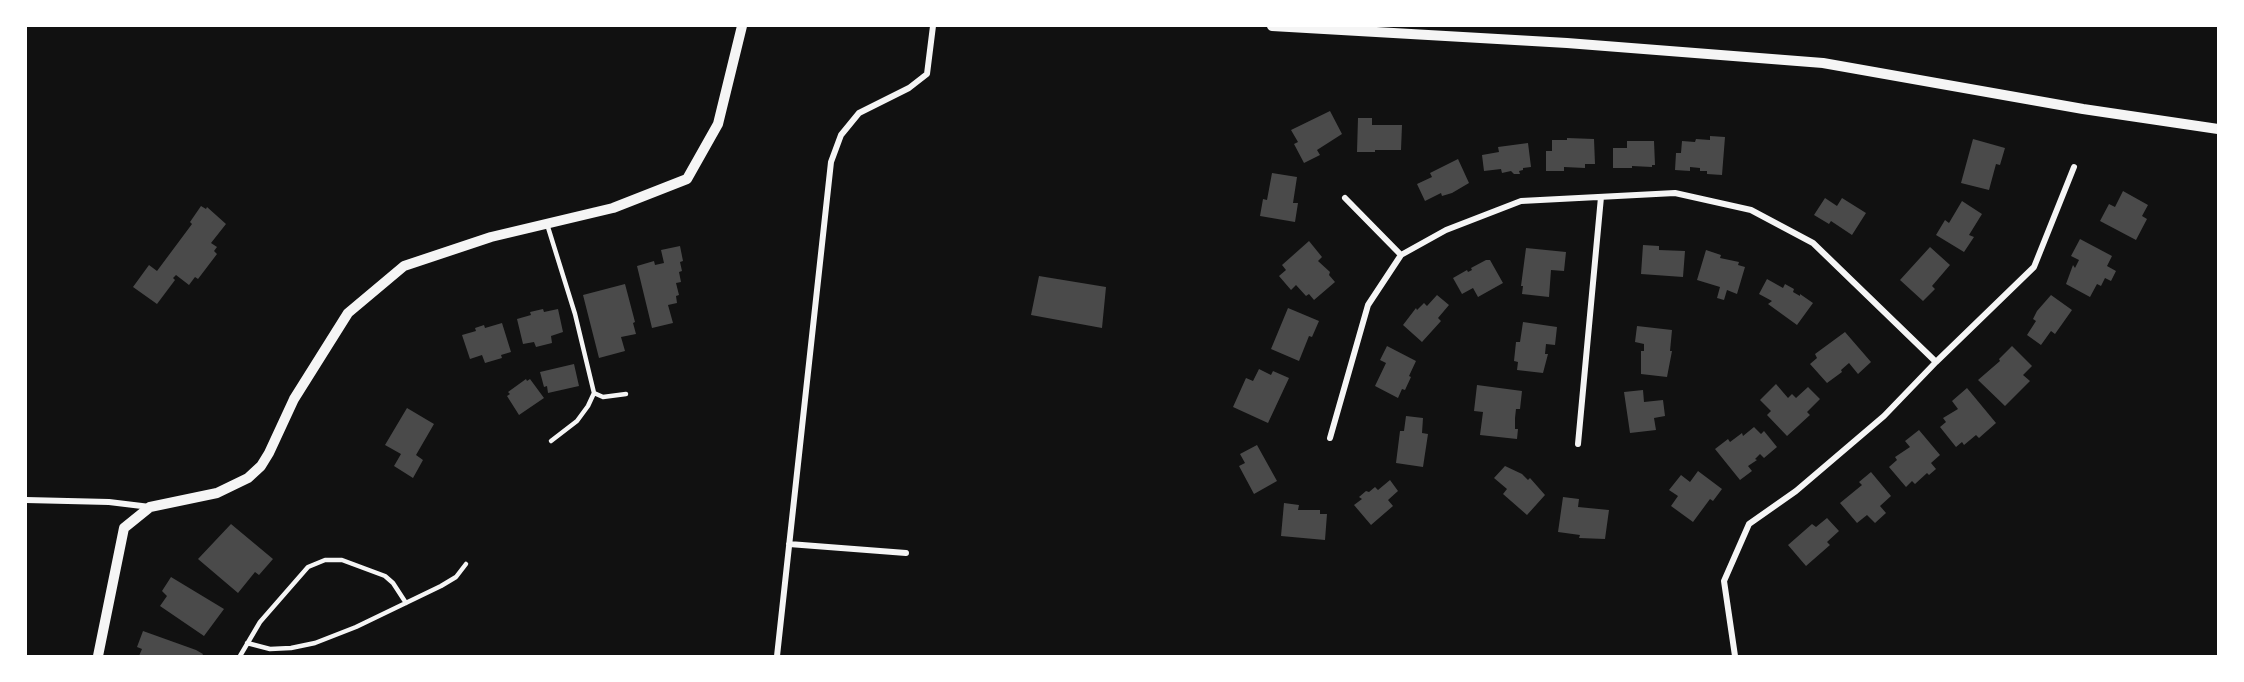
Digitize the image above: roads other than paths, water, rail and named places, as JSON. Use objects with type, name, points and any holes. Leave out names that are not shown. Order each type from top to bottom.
[{"type":"street","points":[[26,500],[109,502],[150,507],[216,493],[249,478],[261,466],[269,453],[294,399],[348,313],[404,266],[491,237],[613,208],[687,178],[718,124],[742,26]]},
{"type":"street","points":[[777,657],[831,162],[841,135],[859,113],[909,88],[927,74],[933,26]]},
{"type":"street","points":[[1272,26],[1567,43],[1823,63],[2083,109],[2218,129]]},
{"type":"street","points":[[1735,657],[1724,581],[1749,524],[1796,490],[1884,416],[2034,267],[2074,167]]},
{"type":"street","points":[[1330,438],[1368,304],[1401,255],[1446,231],[1521,201],[1675,193],[1751,210],[1813,243],[1936,362]]},
{"type":"street","points":[[1578,444],[1601,197]]},
{"type":"street","points":[[1345,198],[1401,255]]},
{"type":"street","points":[[98,657],[124,528],[150,507]]},
{"type":"street","points":[[789,544],[906,553]]},
{"type":"lane","points":[[547,224],[575,314],[594,393],[577,421],[550,441]]},
{"type":"lane","points":[[594,393],[603,397],[626,393]]},
{"type":"lane","points":[[240,657],[260,622],[308,567],[325,560],[342,560],[385,576],[393,583],[406,603]]},
{"type":"lane","points":[[247,644],[270,649],[315,643],[356,627],[448,582],[456,577],[466,564]]}]
